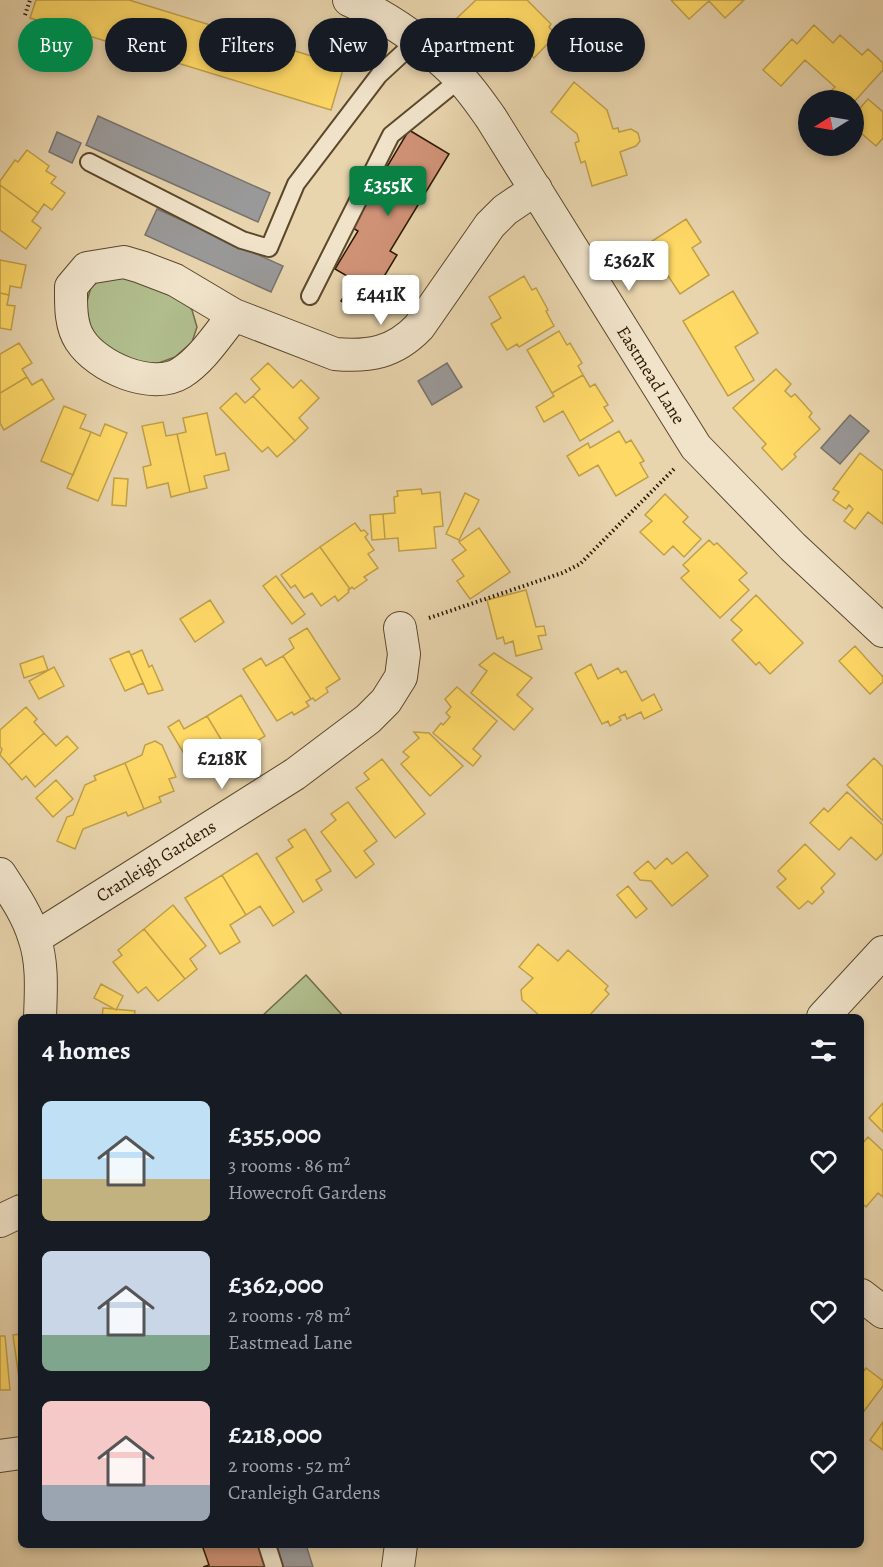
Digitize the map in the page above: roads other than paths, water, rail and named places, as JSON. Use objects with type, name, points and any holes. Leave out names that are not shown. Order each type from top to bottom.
[{"type":"street","name":"Eastmead Lane","points":[[349,0],[400,28]]},
{"type":"street","name":"Eastmead Lane","points":[[452,72],[491,118],[696,447],[793,547],[883,631]]},
{"type":"street","points":[[234,315],[199,358],[180,374],[157,380],[120,372],[97,359],[79,340],[72,316],[71,286],[87,268],[124,262],[175,280],[234,315],[334,354],[361,355],[393,348],[408,339],[419,327],[490,225],[505,210],[536,189]]},
{"type":"street","name":"Cranleigh Gardens","points":[[35,938],[295,774],[368,720],[386,701],[400,677],[404,654],[400,628]]},
{"type":"street","points":[[0,874],[15,897],[35,938],[41,981],[40,1014]]},
{"type":"street","points":[[826,1014],[883,952]]},
{"type":"street","points":[[0,1221],[18,1212]]},
{"type":"street","points":[[864,1297],[883,1312]]},
{"type":"street","points":[[0,1456],[18,1453]]},
{"type":"street","points":[[398,1567],[401,1548]]},
{"type":"lane","points":[[88,162],[243,240],[269,248],[296,184],[379,75],[400,56]]},
{"type":"lane","points":[[310,296],[391,135],[460,79]]},
{"type":"lane","points":[[268,1548],[274,1567]]}]
